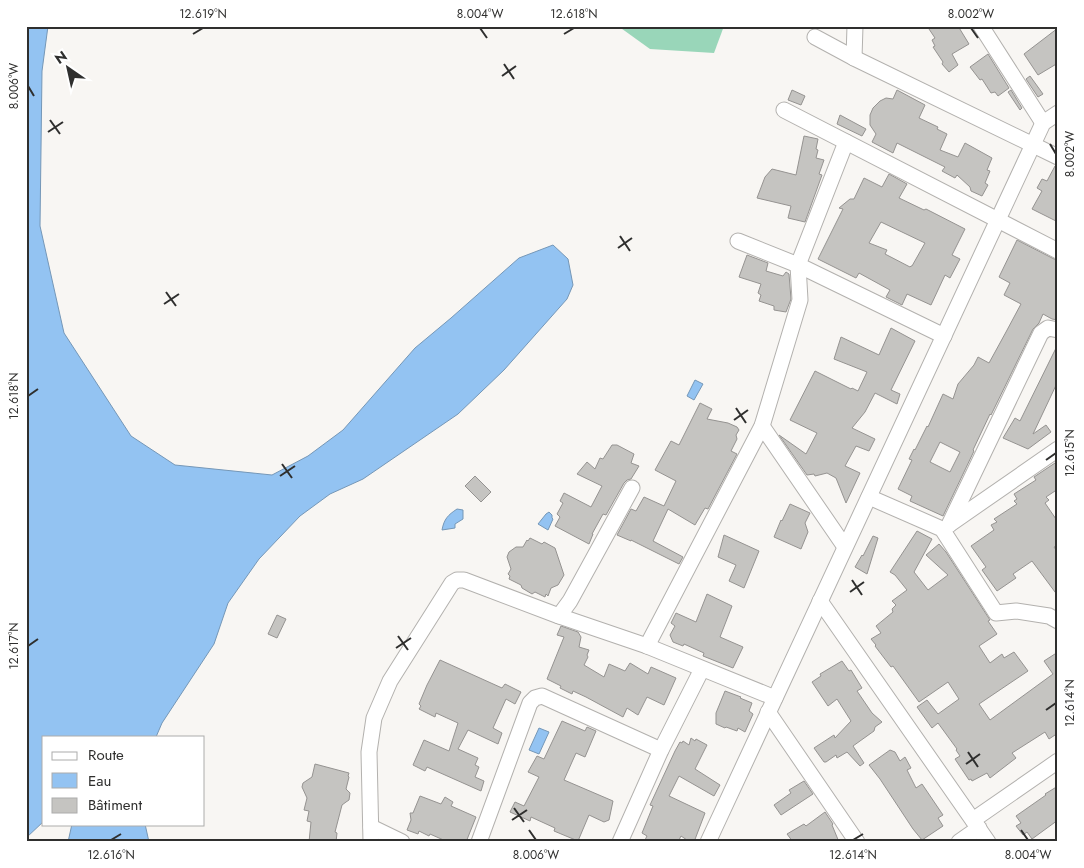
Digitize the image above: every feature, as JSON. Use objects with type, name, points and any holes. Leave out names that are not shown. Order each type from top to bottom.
[{"type":"street","points":[[854,58],[855,26]]},
{"type":"street","points":[[981,26],[1043,123]]},
{"type":"street","points":[[815,37],[854,58],[1058,157]]},
{"type":"street","points":[[784,110],[1058,251]]},
{"type":"street","points":[[708,842],[1043,123],[1058,113]]},
{"type":"street","points":[[647,646],[762,426],[800,300],[798,265],[846,142]]},
{"type":"street","points":[[738,241],[798,265],[944,336]]},
{"type":"street","points":[[946,527],[1040,333],[1048,328],[1058,330]]},
{"type":"street","points":[[762,426],[845,547]]},
{"type":"street","points":[[946,527],[1058,449]]},
{"type":"street","points":[[559,616],[570,601],[632,488]]},
{"type":"street","points":[[869,497],[946,527],[996,613],[1016,611],[1049,616],[1058,621]]},
{"type":"street","points":[[402,842],[371,834],[369,752],[374,718],[390,681],[452,583],[457,580],[464,580],[559,616],[647,646],[775,698]]},
{"type":"street","points":[[820,601],[988,842]]},
{"type":"street","points":[[620,842],[702,669]]},
{"type":"street","points":[[479,842],[530,703],[536,698],[542,696],[662,750]]},
{"type":"street","points":[[768,712],[857,842]]},
{"type":"street","points":[[959,842],[976,824],[1058,761]]},
{"type":"green space","points":[[618,26],[724,26],[714,53],[650,49]]},
{"type":"water","points":[[26,26],[48,26],[42,71],[40,226],[64,333],[131,436],[175,465],[272,475],[308,456],[343,430],[415,348],[519,258],[553,245],[568,259],[573,285],[567,299],[504,370],[458,414],[363,479],[330,494],[300,516],[259,559],[228,603],[214,644],[162,723],[156,736],[42,736],[42,823],[26,838]]},
{"type":"water","points":[[695,380],[703,384],[694,400],[687,396]]},
{"type":"water","points":[[457,509],[463,510],[463,519],[455,524],[455,528],[442,530],[447,518]]},
{"type":"water","points":[[549,512],[553,519],[548,530],[538,524]]},
{"type":"water","points":[[539,728],[549,732],[539,754],[529,750]]},
{"type":"water","points":[[72,826],[145,826],[149,842],[68,842]]},
{"type":"building","points":[[927,26],[958,26],[969,44],[952,54],[958,65],[949,72],[942,64],[943,62],[933,47],[935,46],[932,40],[935,38]]},
{"type":"building","points":[[1058,28],[1058,63],[1038,75],[1024,54]]},
{"type":"building","points":[[988,54],[1009,88],[998,96],[995,92],[991,93],[982,79],[980,80],[970,67]]},
{"type":"building","points":[[1030,76],[1043,94],[1038,97],[1026,79]]},
{"type":"building","points":[[792,90],[805,96],[801,105],[788,100]]},
{"type":"building","points":[[897,90],[925,105],[919,118],[938,127],[937,129],[947,134],[940,150],[958,157],[965,143],[992,158],[987,170],[990,171],[985,183],[988,185],[982,196],[971,191],[970,187],[957,175],[955,178],[942,171],[945,167],[897,143],[893,153],[872,142],[876,134],[870,125],[870,115],[873,108],[886,98],[893,99]]},
{"type":"building","points":[[1011,90],[1022,108],[1020,110],[1008,92]]},
{"type":"building","points":[[840,115],[866,129],[862,136],[837,124]]},
{"type":"building","points":[[804,136],[818,139],[816,158],[824,160],[819,174],[822,175],[805,222],[788,218],[791,206],[757,198],[765,177],[772,169],[796,175]]},
{"type":"building","points":[[1055,166],[1058,166],[1058,222],[1032,209],[1042,191],[1037,188],[1042,179],[1047,181]]},
{"type":"building","points":[[889,174],[907,184],[899,198],[924,210],[926,209],[965,229],[952,255],[960,259],[950,278],[945,275],[931,305],[907,294],[902,305],[886,297],[890,290],[859,273],[856,278],[818,259],[843,209],[839,208],[850,199],[854,199],[864,178],[882,187]],"holes":[[[881,222],[925,243],[910,267],[885,254],[887,250],[869,243]]]},
{"type":"building","points":[[1017,240],[1058,260],[1058,320],[1043,314],[1039,323],[1033,329],[990,414],[943,516],[910,501],[912,496],[898,489],[912,460],[909,459],[928,427],[943,394],[953,399],[958,384],[974,365],[978,357],[989,363],[1021,304],[1004,295],[1010,283],[999,277]],"holes":[[[940,442],[960,452],[950,472],[930,462]]]},
{"type":"building","points":[[747,255],[768,263],[766,271],[783,276],[786,272],[789,274],[791,299],[786,312],[774,310],[774,306],[759,301],[761,295],[758,293],[761,284],[739,277]]},
{"type":"building","points":[[891,328],[915,341],[891,390],[900,394],[897,404],[875,393],[865,412],[852,428],[875,439],[869,451],[856,446],[845,466],[860,473],[846,503],[836,478],[827,473],[815,476],[814,474],[807,475],[779,435],[806,454],[817,433],[790,420],[815,371],[858,391],[867,372],[834,359],[841,337],[879,355]]},
{"type":"building","points":[[1058,344],[1058,381],[1033,434],[1046,425],[1051,432],[1028,449],[1003,438],[1015,418],[1020,421]]},
{"type":"building","points":[[700,403],[712,409],[707,419],[728,423],[737,427],[739,430],[736,435],[737,439],[731,451],[737,454],[708,509],[705,508],[695,525],[668,509],[653,541],[683,557],[679,564],[617,535],[631,509],[636,511],[644,497],[664,506],[676,481],[655,470],[671,441],[679,445]]},
{"type":"building","points":[[612,445],[617,445],[634,454],[631,463],[639,466],[631,479],[624,483],[606,515],[603,514],[592,534],[589,544],[555,526],[560,517],[557,514],[563,503],[560,501],[564,493],[591,507],[602,486],[577,474],[587,462],[595,469],[600,458],[603,459]]},
{"type":"building","points":[[1058,461],[1058,489],[1046,497],[1049,500],[1045,503],[1058,522],[1058,545],[1054,547],[1058,553],[1058,596],[1032,561],[1013,574],[1016,578],[997,591],[982,570],[986,567],[971,546],[994,530],[991,525],[997,522],[994,519],[1017,504],[1014,501],[1017,499],[1014,494],[1036,480],[1034,477]]},
{"type":"building","points":[[475,476],[491,492],[481,502],[465,486]]},
{"type":"building","points":[[790,504],[810,513],[805,523],[808,532],[801,549],[774,537]]},
{"type":"building","points":[[917,531],[932,539],[914,572],[928,590],[948,575],[926,555],[939,544],[990,620],[988,621],[997,634],[979,646],[990,663],[1002,654],[1004,658],[1014,652],[1028,671],[979,704],[990,720],[1053,674],[1044,661],[1058,652],[1058,733],[1049,739],[1045,732],[1012,753],[1016,758],[990,778],[987,773],[972,781],[971,779],[969,780],[955,759],[960,756],[957,749],[938,723],[932,728],[917,707],[927,700],[938,714],[959,699],[948,682],[919,702],[871,639],[881,633],[876,626],[893,612],[892,609],[896,605],[892,601],[907,590],[895,575],[890,572]]},
{"type":"building","points":[[724,535],[759,551],[744,588],[729,581],[736,565],[718,557]]},
{"type":"building","points":[[873,536],[878,538],[867,574],[855,567]]},
{"type":"building","points":[[530,538],[555,548],[564,575],[558,585],[551,588],[548,596],[546,594],[545,597],[535,592],[532,594],[522,588],[521,585],[509,579],[510,576],[508,574],[511,569],[507,557],[509,552],[516,547],[523,547]]},
{"type":"building","points":[[707,594],[732,606],[720,637],[743,647],[733,668],[703,656],[704,653],[684,644],[683,646],[673,642],[670,635],[675,626],[671,623],[676,613],[696,622]]},
{"type":"building","points":[[277,615],[286,619],[277,638],[268,634]]},
{"type":"building","points":[[561,626],[578,632],[581,637],[579,647],[589,650],[584,665],[604,677],[609,664],[625,671],[630,663],[648,674],[651,667],[676,678],[664,705],[647,697],[638,715],[627,708],[623,717],[573,691],[572,694],[560,688],[561,686],[547,679],[564,637],[557,635]]},
{"type":"building","points":[[440,660],[502,688],[505,684],[521,692],[515,704],[506,699],[493,728],[502,733],[498,744],[468,730],[458,749],[478,758],[475,765],[479,767],[475,777],[484,781],[481,791],[427,767],[425,771],[413,765],[424,740],[449,751],[458,723],[436,713],[435,717],[419,709],[421,706],[419,704],[427,685]]},
{"type":"building","points":[[842,661],[849,671],[851,670],[862,688],[857,691],[872,713],[882,722],[875,727],[874,731],[853,746],[864,763],[860,766],[847,752],[837,758],[836,755],[824,762],[814,748],[834,735],[835,738],[851,721],[837,699],[828,706],[812,682],[821,676],[820,674]]},
{"type":"building","points":[[725,691],[752,703],[749,711],[753,714],[745,732],[738,728],[737,731],[716,724],[716,713]]},
{"type":"building","points":[[562,721],[585,731],[587,727],[596,731],[585,757],[576,753],[564,780],[613,801],[609,820],[604,822],[589,815],[578,841],[554,831],[555,828],[531,817],[530,821],[510,812],[515,802],[524,806],[539,777],[528,772],[537,756],[544,759]]},
{"type":"building","points":[[691,738],[707,745],[695,769],[720,785],[714,796],[679,776],[669,796],[705,813],[694,842],[690,842],[681,836],[678,842],[644,842],[647,836],[642,833],[653,806],[650,805],[680,742],[682,743],[683,741],[689,745]]},
{"type":"building","points":[[890,750],[895,752],[900,761],[905,757],[911,768],[907,770],[916,788],[922,784],[943,815],[938,818],[943,826],[922,840],[869,765]]},
{"type":"building","points":[[315,764],[349,773],[346,789],[350,793],[349,800],[342,805],[335,832],[337,833],[336,842],[309,842],[311,822],[307,821],[309,811],[304,810],[307,798],[302,787],[303,783],[312,777]]},
{"type":"building","points":[[804,781],[813,794],[781,815],[774,805],[791,793],[789,790]]},
{"type":"building","points":[[1058,786],[1058,820],[1032,839],[1027,832],[1023,835],[1016,826],[1021,823],[1016,816]]},
{"type":"building","points":[[420,796],[441,804],[445,797],[453,802],[451,806],[476,817],[466,842],[448,842],[430,834],[429,836],[419,831],[418,834],[407,830],[411,820],[410,813],[413,813]]},
{"type":"building","points":[[825,812],[833,824],[839,842],[793,842],[787,834],[804,824],[806,826]]}]
